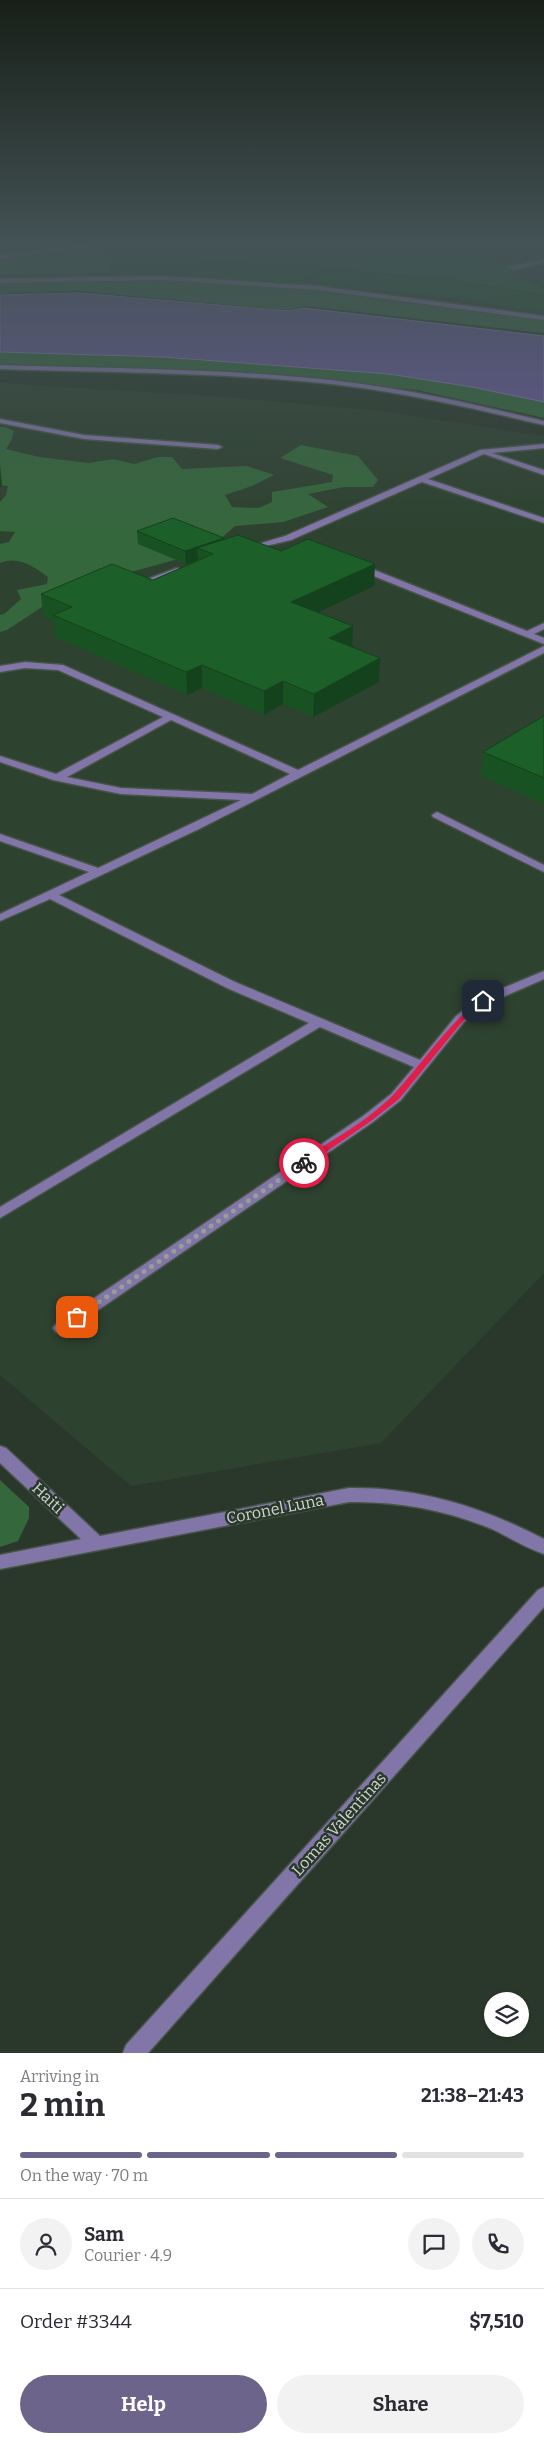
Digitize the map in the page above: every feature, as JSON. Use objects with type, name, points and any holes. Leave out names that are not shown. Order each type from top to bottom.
[{"type":"street","points":[[0,368],[196,374],[324,383],[413,394],[544,423]]},
{"type":"street","points":[[0,421],[84,438],[218,447]]},
{"type":"street","points":[[238,552],[288,538],[483,452],[544,446]]},
{"type":"street","points":[[483,452],[544,473]]},
{"type":"street","points":[[421,479],[544,521]]},
{"type":"street","points":[[288,538],[297,542]]},
{"type":"street","points":[[352,564],[544,641]]},
{"type":"street","points":[[144,582],[182,569]]},
{"type":"street","points":[[527,634],[544,626]]},
{"type":"street","points":[[0,918],[253,797],[544,649]]},
{"type":"street","points":[[0,669],[25,665],[60,667],[298,774]]},
{"type":"street","points":[[57,778],[170,717]]},
{"type":"street","points":[[0,759],[57,778],[121,792],[253,797]]},
{"type":"street","points":[[437,815],[544,869]]},
{"type":"street","points":[[0,836],[99,872]]},
{"type":"street","points":[[50,895],[231,985],[423,1066]]},
{"type":"street","points":[[61,1328],[368,1119],[396,1097],[460,1020],[483,1001],[544,975]]},
{"type":"street","points":[[0,1213],[319,1022]]},
{"type":"street","name":"Haiti","points":[[0,1453],[97,1543]]},
{"type":"street","name":"Coronel Luna","points":[[0,1562],[349,1495],[378,1493],[421,1499],[453,1509],[526,1537],[544,1547]]},
{"type":"street","name":"Lomas Valentinas","points":[[134,2053],[544,1595]]},
{"type":"shaded area","points":[[0,340],[544,340],[544,402],[472,387],[389,374],[163,357],[0,352]]},
{"type":"shaded area","points":[[0,383],[212,396],[383,411],[544,436],[544,1273],[381,1443],[131,1486],[0,1375]]},
{"type":"green space","points":[[0,352],[163,357],[389,374],[472,387],[544,402],[544,418],[417,390],[290,377],[0,365]]},
{"type":"green space","points":[[0,427],[14,431],[6,449],[39,457],[89,463],[113,459],[134,464],[158,457],[172,457],[182,469],[247,466],[274,475],[252,486],[225,495],[232,507],[259,508],[272,502],[272,492],[332,482],[333,475],[280,458],[301,445],[358,456],[378,480],[373,487],[344,487],[308,494],[328,507],[283,522],[235,526],[207,551],[95,582],[45,605],[7,630],[0,632],[0,615],[4,614],[21,599],[17,590],[47,584],[48,577],[38,569],[20,561],[13,560],[0,563],[0,544],[9,542],[15,532],[0,531],[0,502],[6,495],[8,486],[0,485]]},
{"type":"green space","points":[[0,1480],[29,1507],[29,1518],[18,1541],[0,1547]]},
{"type":"building","points":[[173,518],[224,538],[185,551],[137,531]]},
{"type":"building","points":[[238,535],[281,551],[308,539],[375,564],[291,602],[353,626],[329,638],[380,658],[314,694],[283,681],[264,691],[202,665],[186,672],[53,615],[72,607],[41,594],[112,564],[153,580],[213,554],[197,548]]},
{"type":"building","points":[[544,716],[544,778],[483,752]]},
{"type":"way so far","points":[[77,1317],[304,1163]]},
{"type":"route","points":[[304,1163],[368,1119],[396,1097],[460,1020],[483,1001]]}]
